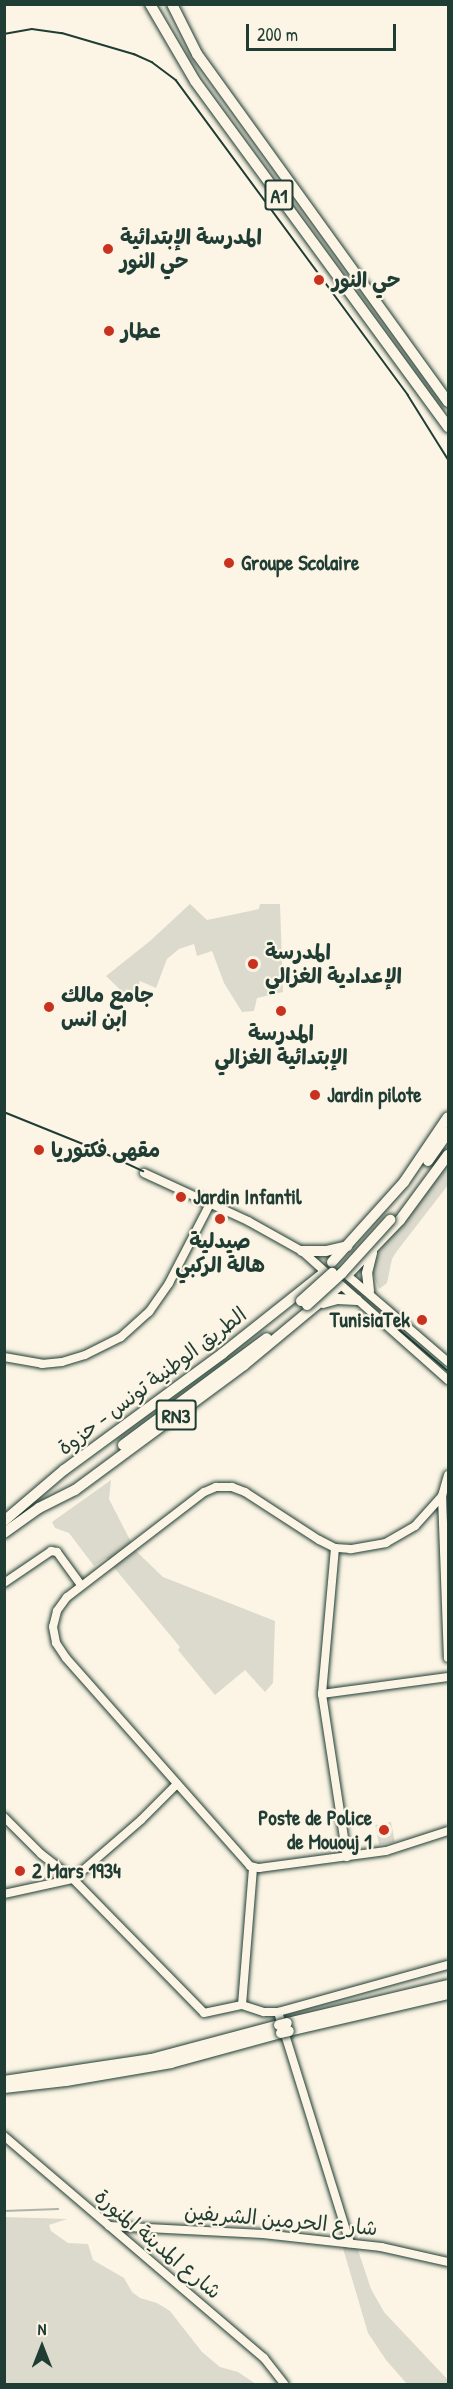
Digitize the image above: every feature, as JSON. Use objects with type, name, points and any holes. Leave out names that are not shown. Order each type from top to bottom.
[{"type":"highway","name":"A1","points":[[150,4],[195,81],[448,427]]},
{"type":"highway","name":"A1","points":[[172,4],[197,54],[448,402]]},
{"type":"highway","name":"RN3","points":[[328,1267],[404,1182],[448,1117]]},
{"type":"highway","points":[[387,1219],[448,1132]]},
{"type":"highway","points":[[308,1304],[358,1256],[448,1143]]},
{"type":"highway","points":[[36,1503],[308,1304],[340,1286],[411,1207],[448,1155]]},
{"type":"highway","points":[[304,1253],[350,1245]]},
{"type":"highway","points":[[369,1291],[367,1273],[374,1249]]},
{"type":"highway","points":[[340,1286],[327,1282],[328,1267],[342,1263],[348,1275]]},
{"type":"highway","name":"الطريق الوطنية تونس - حزوة","points":[[4,1533],[36,1503],[64,1470],[240,1340],[328,1267]]},
{"type":"highway","points":[[308,1304],[337,1299],[357,1300]]},
{"type":"highway","name":"الطريق الوطنية تونس - حزوة","points":[[4,1521],[36,1503]]},
{"type":"highway","points":[[4,2088],[66,2081],[171,2063],[284,2028],[448,1985]]},
{"type":"highway","points":[[4,2081],[71,2073],[160,2057],[284,2028],[448,1994]]},
{"type":"street","points":[[144,1173],[211,1202],[328,1267]]},
{"type":"street","points":[[4,1357],[42,1364],[62,1362],[104,1347],[132,1329],[149,1312],[169,1283],[211,1202]]},
{"type":"street","points":[[348,1275],[448,1362]]},
{"type":"street","points":[[340,1286],[448,1380]]},
{"type":"street","points":[[448,1475],[442,1496],[448,1658]]},
{"type":"street","points":[[242,2005],[253,1867],[87,1683],[56,1643],[53,1627],[57,1611],[67,1597],[81,1585],[204,1492],[223,1486],[245,1492],[335,1548],[369,1548],[397,1538],[414,1526],[442,1496]]},
{"type":"street","points":[[335,1548],[322,1694],[347,1857]]},
{"type":"street","points":[[4,1583],[51,1551],[57,1552],[81,1585]]},
{"type":"street","points":[[322,1694],[448,1677]]},
{"type":"street","points":[[4,1894],[73,1879],[141,1820],[177,1784]]},
{"type":"street","points":[[4,1817],[41,1854],[73,1879],[204,2013],[242,2005],[264,2012],[278,2012],[448,1965]]},
{"type":"street","points":[[253,1867],[386,1851],[448,1831]]},
{"type":"street","points":[[278,2012],[350,2243]]},
{"type":"street","name":"شارع المدينة المنورة","points":[[4,2136],[264,2358],[284,2385]]},
{"type":"street","name":"شارع الحرمين الشريفين","points":[[109,2226],[235,2231],[350,2243],[448,2262]]},
{"type":"street","points":[[127,2240],[131,2226]]},
{"type":"shaded area","points":[[190,904],[207,920],[259,909],[260,904],[280,904],[283,992],[257,998],[254,1011],[242,1012],[224,983],[212,951],[197,956],[194,944],[179,949],[167,959],[156,988],[140,981],[133,1002],[106,976],[150,941]]},
{"type":"shaded area","points":[[448,1159],[448,1185],[397,1251],[392,1259],[387,1283],[379,1289],[372,1271],[374,1261],[386,1240]]},
{"type":"shaded area","points":[[111,1480],[109,1499],[130,1540],[136,1551],[163,1577],[275,1621],[273,1683],[265,1692],[245,1670],[215,1695],[178,1650],[180,1647],[106,1558],[94,1566],[69,1533],[55,1528],[52,1522]]},
{"type":"shaded area","name":"Poste de Police de Mououj 1","points":[[391,1822],[395,1842],[379,1845],[375,1825]]},
{"type":"shaded area","points":[[4,2217],[67,2219],[49,2225],[51,2231],[68,2243],[88,2244],[93,2260],[124,2278],[132,2292],[140,2298],[157,2303],[170,2311],[202,2352],[220,2367],[238,2372],[256,2384],[5,2384]]},
{"type":"shaded area","points":[[342,2245],[357,2247],[371,2289],[384,2312],[448,2380],[448,2384],[407,2384],[386,2360],[368,2333]]},
{"type":"waterway","points":[[4,2211],[58,2209]]},
{"type":"tram line","points":[[4,34],[32,29],[62,33],[134,54],[152,62],[176,80],[408,395],[448,459]]},
{"type":"tram line","points":[[4,1112],[143,1171]]},
{"type":"tram line","points":[[381,1314],[448,1371]]},
{"type":"place","name":"المدرسة الإبتدائية حي النور","points":[[108,249]]},
{"type":"place","name":"حي النور","points":[[319,280]]},
{"type":"place","name":"عطار","points":[[109,331]]},
{"type":"place","name":"Groupe Scolaire","points":[[229,563]]},
{"type":"place","name":"المدرسة الإعدادية الغزالي","points":[[253,964]]},
{"type":"place","name":"جامع مالك ابن انس","points":[[49,1007]]},
{"type":"place","name":"المدرسة الإبتدائية الغزالي","points":[[281,1011]]},
{"type":"place","name":"Jardin pilote","points":[[315,1095]]},
{"type":"place","name":"مقهى فكتوريا","points":[[39,1150]]},
{"type":"place","name":"Jardin Infantil","points":[[181,1197]]},
{"type":"place","name":"صيدلية هالة الركبي","points":[[220,1219]]},
{"type":"place","name":"TunisiaTek","points":[[422,1320]]},
{"type":"place","name":"Poste de Police de Mououj 1","points":[[384,1830]]},
{"type":"place","name":"2 Mars 1934","points":[[20,1871]]}]
